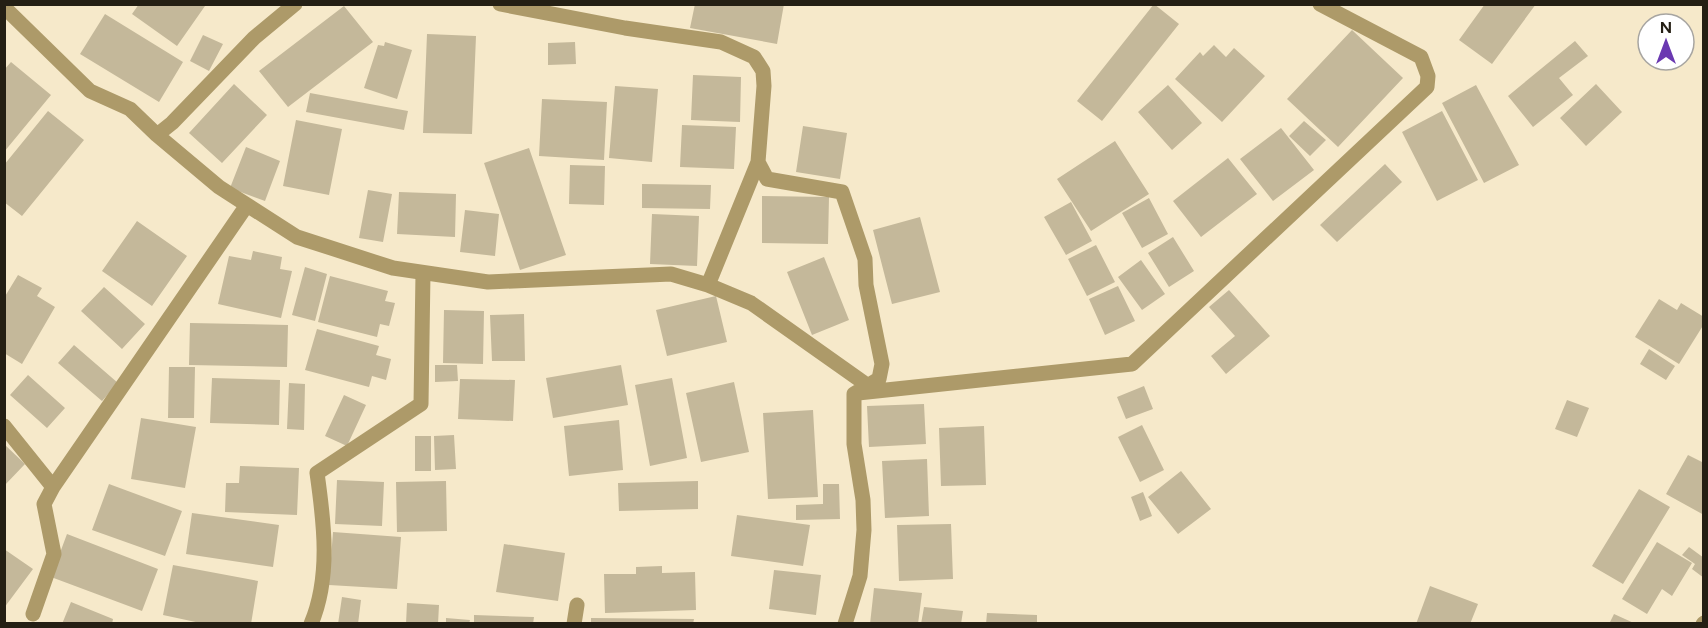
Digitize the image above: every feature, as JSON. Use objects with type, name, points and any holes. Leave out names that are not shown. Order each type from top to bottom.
[{"type":"street","points":[[157,135],[172,123],[254,38],[295,4]]},
{"type":"street","points":[[500,4],[625,28],[721,42],[754,57],[763,71],[764,86],[758,162],[708,285]]},
{"type":"street","points":[[854,394],[1132,364],[1426,87],[1428,76],[1421,57],[1320,4]]},
{"type":"street","points":[[4,7],[90,91],[130,109],[219,187],[297,237],[393,268],[489,282],[598,275],[671,274],[708,285],[751,303],[867,385]]},
{"type":"street","points":[[758,162],[767,179],[843,192],[865,259],[866,285],[882,364],[879,379],[854,394]]},
{"type":"street","points":[[33,614],[54,554],[44,504],[53,487],[247,205]]},
{"type":"street","points":[[311,624],[318,608],[326,531],[317,473],[421,404],[423,273]]},
{"type":"street","points":[[845,624],[860,576],[864,530],[863,500],[854,444],[854,394]]},
{"type":"street","points":[[4,426],[53,487]]},
{"type":"street","points":[[574,624],[577,605]]},
{"type":"building","points":[[139,4],[203,4],[205,6],[177,46],[132,14]]},
{"type":"building","points":[[695,4],[784,4],[777,44],[690,28]]},
{"type":"building","points":[[1154,4],[1179,24],[1102,121],[1077,101]]},
{"type":"building","points":[[1485,4],[1536,4],[1492,64],[1459,40]]},
{"type":"building","points":[[344,6],[373,42],[288,107],[259,71]]},
{"type":"building","points":[[105,14],[183,62],[159,102],[80,54]]},
{"type":"building","points":[[1352,30],[1403,78],[1338,147],[1287,99]]},
{"type":"building","points":[[427,34],[476,36],[472,134],[423,133]]},
{"type":"building","points":[[203,35],[223,44],[209,71],[190,61]]},
{"type":"building","points":[[1575,41],[1588,56],[1559,78],[1573,95],[1533,127],[1508,96]]},
{"type":"building","points":[[385,42],[412,50],[397,99],[364,88],[378,45],[384,46]]},
{"type":"building","points":[[575,42],[576,64],[548,65],[548,43]]},
{"type":"building","points":[[1214,45],[1226,57],[1234,48],[1265,76],[1222,122],[1175,79],[1200,52],[1203,56]]},
{"type":"building","points":[[11,62],[51,95],[4,152],[4,70]]},
{"type":"building","points":[[693,75],[741,77],[740,122],[691,120]]},
{"type":"building","points":[[234,84],[267,115],[222,163],[189,133]]},
{"type":"building","points":[[1596,84],[1622,112],[1586,146],[1560,118]]},
{"type":"building","points":[[1168,85],[1202,123],[1172,150],[1138,112]]},
{"type":"building","points":[[1476,85],[1519,165],[1484,183],[1442,103]]},
{"type":"building","points":[[615,86],[658,89],[652,162],[609,158]]},
{"type":"building","points":[[310,93],[408,111],[404,130],[306,112]]},
{"type":"building","points":[[542,99],[607,102],[604,160],[539,156]]},
{"type":"building","points":[[48,111],[84,140],[22,216],[4,202],[4,165]]},
{"type":"building","points":[[1442,111],[1478,180],[1437,201],[1402,132]]},
{"type":"building","points":[[296,120],[342,129],[329,195],[283,186]]},
{"type":"building","points":[[1304,121],[1326,140],[1310,156],[1289,136]]},
{"type":"building","points":[[682,125],[736,127],[734,169],[680,167]]},
{"type":"building","points":[[803,126],[847,133],[840,179],[796,172]]},
{"type":"building","points":[[1281,128],[1314,170],[1273,201],[1240,159]]},
{"type":"building","points":[[1115,141],[1149,194],[1091,231],[1057,179]]},
{"type":"building","points":[[246,147],[280,161],[265,201],[230,188]]},
{"type":"building","points":[[529,148],[566,255],[520,270],[484,163]]},
{"type":"building","points":[[1228,158],[1257,194],[1201,237],[1173,201]]},
{"type":"building","points":[[1385,164],[1402,182],[1337,242],[1320,225]]},
{"type":"building","points":[[570,165],[605,166],[604,205],[569,204]]},
{"type":"building","points":[[642,184],[711,185],[710,209],[642,208]]},
{"type":"building","points":[[368,190],[392,194],[383,242],[359,238]]},
{"type":"building","points":[[399,192],[456,194],[455,237],[397,234]]},
{"type":"building","points":[[762,196],[829,197],[828,244],[762,243]]},
{"type":"building","points":[[1149,198],[1168,234],[1142,248],[1122,213]]},
{"type":"building","points":[[1071,202],[1092,241],[1066,255],[1044,217]]},
{"type":"building","points":[[465,210],[499,214],[495,256],[460,252]]},
{"type":"building","points":[[652,214],[699,216],[697,266],[650,264]]},
{"type":"building","points":[[920,217],[940,292],[892,304],[873,230]]},
{"type":"building","points":[[137,221],[187,256],[152,306],[102,271]]},
{"type":"building","points":[[1173,237],[1194,271],[1169,287],[1148,253]]},
{"type":"building","points":[[1096,245],[1115,282],[1087,296],[1068,259]]},
{"type":"building","points":[[253,251],[282,257],[280,269],[292,271],[281,318],[218,304],[229,256],[251,260]]},
{"type":"building","points":[[824,257],[849,320],[812,335],[787,272]]},
{"type":"building","points":[[1141,260],[1165,294],[1142,310],[1118,277]]},
{"type":"building","points":[[305,267],[327,274],[315,321],[292,315]]},
{"type":"building","points":[[18,275],[42,288],[37,296],[55,307],[22,364],[4,353],[4,298]]},
{"type":"building","points":[[330,276],[388,291],[385,301],[395,303],[389,326],[380,324],[377,337],[318,322]]},
{"type":"building","points":[[1118,286],[1135,321],[1105,335],[1089,299]]},
{"type":"building","points":[[104,287],[145,324],[122,349],[81,311]]},
{"type":"building","points":[[1229,290],[1270,336],[1226,374],[1211,356],[1235,336],[1209,307]]},
{"type":"building","points":[[716,296],[727,342],[667,356],[656,310]]},
{"type":"building","points":[[1659,299],[1677,310],[1681,303],[1704,317],[1704,324],[1679,364],[1635,337]]},
{"type":"building","points":[[444,310],[484,311],[483,364],[443,363]]},
{"type":"building","points":[[524,314],[525,361],[492,361],[490,315]]},
{"type":"building","points":[[190,323],[288,325],[287,367],[189,365]]},
{"type":"building","points":[[317,329],[379,346],[376,355],[391,359],[386,380],[372,376],[369,387],[305,370]]},
{"type":"building","points":[[74,345],[118,383],[102,401],[58,363]]},
{"type":"building","points":[[1649,349],[1675,366],[1666,380],[1640,364]]},
{"type":"building","points":[[435,365],[457,365],[458,381],[435,382]]},
{"type":"building","points":[[621,365],[628,405],[553,418],[546,378]]},
{"type":"building","points":[[169,367],[195,367],[194,418],[168,418]]},
{"type":"building","points":[[28,375],[65,408],[47,428],[10,395]]},
{"type":"building","points":[[212,378],[280,380],[279,425],[210,423]]},
{"type":"building","points":[[672,378],[687,458],[650,466],[635,385]]},
{"type":"building","points":[[460,379],[515,380],[513,421],[458,419]]},
{"type":"building","points":[[734,382],[749,452],[701,462],[686,393]]},
{"type":"building","points":[[289,383],[305,384],[304,430],[287,429]]},
{"type":"building","points":[[1144,386],[1153,409],[1126,419],[1117,397]]},
{"type":"building","points":[[344,395],[366,405],[347,446],[325,436]]},
{"type":"building","points":[[1567,400],[1589,408],[1577,437],[1555,429]]},
{"type":"building","points":[[924,404],[926,444],[869,447],[867,406]]},
{"type":"building","points":[[813,410],[818,497],[768,499],[763,413]]},
{"type":"building","points":[[141,418],[196,427],[185,488],[131,479]]},
{"type":"building","points":[[619,420],[623,470],[569,476],[564,426]]},
{"type":"building","points":[[1142,425],[1164,470],[1140,482],[1118,437]]},
{"type":"building","points":[[984,426],[986,485],[941,486],[939,428]]},
{"type":"building","points":[[454,435],[456,469],[435,470],[434,436]]},
{"type":"building","points":[[415,436],[431,436],[431,471],[415,471]]},
{"type":"building","points":[[4,444],[25,464],[4,486]]},
{"type":"building","points":[[1688,455],[1704,463],[1704,515],[1666,494]]},
{"type":"building","points":[[927,459],[929,516],[885,518],[882,461]]},
{"type":"building","points":[[240,466],[299,468],[297,515],[225,512],[226,483],[239,483]]},
{"type":"building","points":[[1181,471],[1211,509],[1178,534],[1148,497]]},
{"type":"building","points":[[337,480],[384,482],[382,526],[335,524]]},
{"type":"building","points":[[446,481],[447,531],[397,532],[396,482]]},
{"type":"building","points":[[698,481],[698,509],[619,511],[618,483]]},
{"type":"building","points":[[109,484],[182,511],[165,556],[92,530]]},
{"type":"building","points":[[823,484],[839,484],[840,519],[796,520],[796,505],[823,504]]},
{"type":"building","points":[[1639,489],[1670,507],[1623,584],[1592,566]]},
{"type":"building","points":[[1143,492],[1152,516],[1140,521],[1131,497]]},
{"type":"building","points":[[192,513],[279,525],[273,567],[186,554]]},
{"type":"building","points":[[737,515],[810,525],[803,566],[731,556]]},
{"type":"building","points":[[951,524],[953,579],[899,581],[897,525]]},
{"type":"building","points":[[333,532],[401,537],[397,589],[329,585]]},
{"type":"building","points":[[67,534],[158,569],[142,611],[51,577]]},
{"type":"building","points":[[1657,542],[1692,563],[1672,596],[1662,589],[1647,614],[1622,599]]},
{"type":"building","points":[[504,544],[565,553],[558,601],[496,592]]},
{"type":"building","points":[[1689,547],[1704,558],[1704,578],[1692,569],[1695,564],[1682,555]]},
{"type":"building","points":[[4,549],[33,569],[4,608]]},
{"type":"building","points":[[173,565],[258,581],[251,624],[205,624],[163,615]]},
{"type":"building","points":[[662,566],[662,573],[695,572],[696,610],[605,613],[604,574],[636,574],[636,567]]},
{"type":"building","points":[[774,570],[821,575],[816,615],[769,609]]},
{"type":"building","points":[[1430,586],[1478,604],[1470,624],[1416,624]]},
{"type":"building","points":[[874,588],[922,593],[918,624],[870,624]]},
{"type":"building","points":[[342,597],[361,600],[358,624],[338,624]]},
{"type":"building","points":[[71,602],[113,619],[112,624],[62,624]]},
{"type":"building","points":[[407,603],[439,605],[438,624],[406,624]]},
{"type":"building","points":[[924,607],[963,611],[961,624],[921,624]]},
{"type":"building","points":[[987,613],[1037,615],[1037,624],[986,624]]},
{"type":"building","points":[[1614,614],[1636,624],[1609,624]]},
{"type":"building","points":[[474,615],[534,617],[533,624],[474,624]]},
{"type":"building","points":[[446,618],[470,620],[469,624],[446,624]]},
{"type":"building","points":[[591,618],[694,619],[693,624],[591,624]]}]
